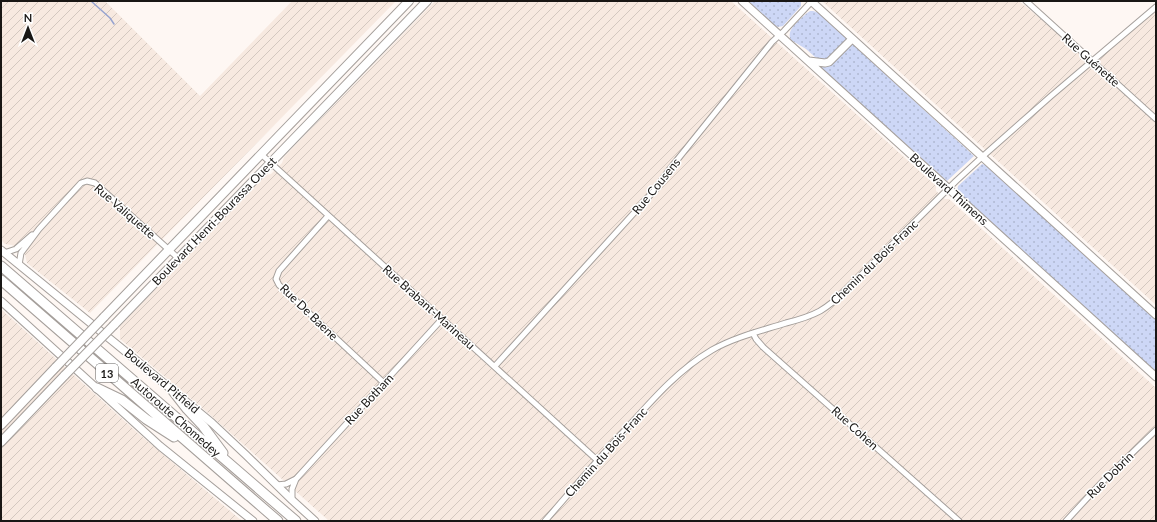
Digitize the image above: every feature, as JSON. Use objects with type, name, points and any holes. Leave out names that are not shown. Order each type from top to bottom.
[{"type":"highway","name":"Autoroute Chomedey","points":[[1,266],[296,521]]},
{"type":"highway","name":"Autoroute Chomedey","points":[[1,280],[278,521]]},
{"type":"highway","points":[[97,388],[122,400],[146,419],[204,457]]},
{"type":"highway","points":[[173,391],[203,426],[233,467]]},
{"type":"main road","name":"Boulevard Henri-Bourassa Ouest","points":[[1,425],[409,1]]},
{"type":"main road","name":"Boulevard Henri-Bourassa Ouest","points":[[1,442],[427,1]]},
{"type":"street","name":"Boulevard Thimens","points":[[742,1],[1156,376]]},
{"type":"street","name":"Rue Cousens","points":[[495,366],[654,192],[667,173],[767,48],[811,1]]},
{"type":"street","points":[[811,1],[1156,315]]},
{"type":"street","name":"Rue Guénette","points":[[1026,1],[1156,119]]},
{"type":"street","name":"Chemin du Bois-Franc","points":[[544,521],[653,399],[682,371],[717,348],[739,338],[807,317],[829,305],[982,157],[1156,7]]},
{"type":"street","points":[[809,61],[825,63],[830,62],[852,39]]},
{"type":"street","name":"Rue Brabant-Marineau","points":[[262,155],[597,460]]},
{"type":"street","name":"Rue Valiquette","points":[[19,265],[20,254],[39,229],[81,183],[87,181],[99,186],[178,258]]},
{"type":"street","name":"Rue De Baene","points":[[328,216],[279,271],[276,279],[279,285],[384,383]]},
{"type":"street","name":"Rue Valiquette","points":[[3,251],[16,249],[39,229]]},
{"type":"street","name":"Boulevard Pitfield","points":[[3,251],[212,423],[315,521]]},
{"type":"street","points":[[1,301],[160,446],[253,521]]},
{"type":"street","name":"Rue Botham","points":[[277,485],[286,484],[296,479],[442,319]]},
{"type":"street","name":"Rue Cohen","points":[[753,333],[763,347],[959,521]]},
{"type":"street","name":"Rue Dobrin","points":[[1066,521],[1156,430]]},
{"type":"street","points":[[292,500],[292,489],[296,479]]},
{"type":"shaded area","points":[[1,1],[105,1],[200,96],[292,1],[396,1],[90,313],[27,263],[25,255],[12,245],[5,244],[1,240]]},
{"type":"shaded area","points":[[435,1],[731,1],[936,186],[936,191],[945,199],[949,199],[1156,388],[1156,521],[329,521],[207,412],[120,339],[120,326],[266,175],[271,174],[282,163],[284,157]]},
{"type":"shaded area","points":[[748,1],[801,1],[801,6],[783,26],[778,27]]},
{"type":"shaded area","points":[[822,1],[1019,1],[1093,62],[1156,7],[1156,305]]},
{"type":"shaded area","points":[[810,11],[819,13],[974,156],[947,181],[819,66],[823,61],[791,40],[790,33],[792,29],[797,22]]},
{"type":"shaded area","points":[[982,164],[986,165],[1156,320],[1156,372],[957,191],[958,186]]},
{"type":"shaded area","points":[[1,309],[140,435],[242,521],[1,521]]},
{"type":"waterway","points":[[91,1],[110,18],[114,24]]}]
